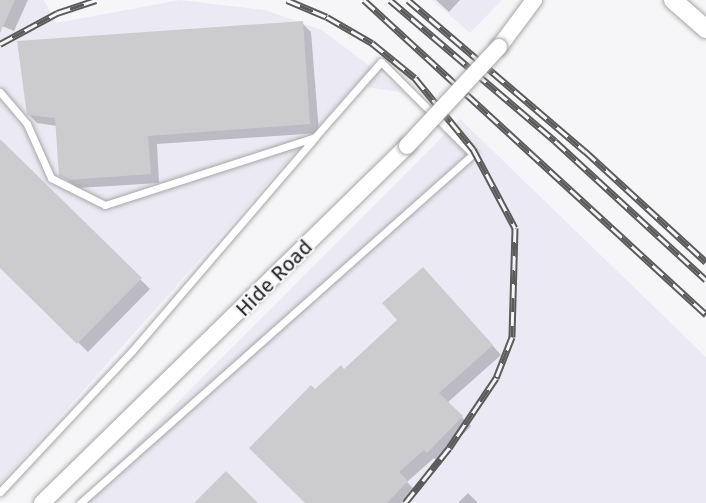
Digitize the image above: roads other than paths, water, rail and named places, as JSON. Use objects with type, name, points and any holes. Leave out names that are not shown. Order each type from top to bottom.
[{"type":"main road","points":[[673,0],[706,29]]},
{"type":"street","name":"Hide Road","points":[[42,503],[407,146],[499,47],[535,2]]},
{"type":"lane","points":[[0,492],[132,351],[381,62],[473,154],[80,503]]},
{"type":"lane","points":[[0,92],[27,124],[51,178],[105,205],[315,137]]},
{"type":"railway","points":[[0,44],[57,13],[96,0]]},
{"type":"railway","points":[[287,0],[327,17],[372,43],[415,78],[473,149],[515,228],[512,337],[496,378],[449,448],[405,503]]},
{"type":"railway","points":[[364,0],[706,315]]},
{"type":"railway","points":[[390,0],[555,141],[706,280]]},
{"type":"railway","points":[[408,0],[585,151],[706,262]]}]
